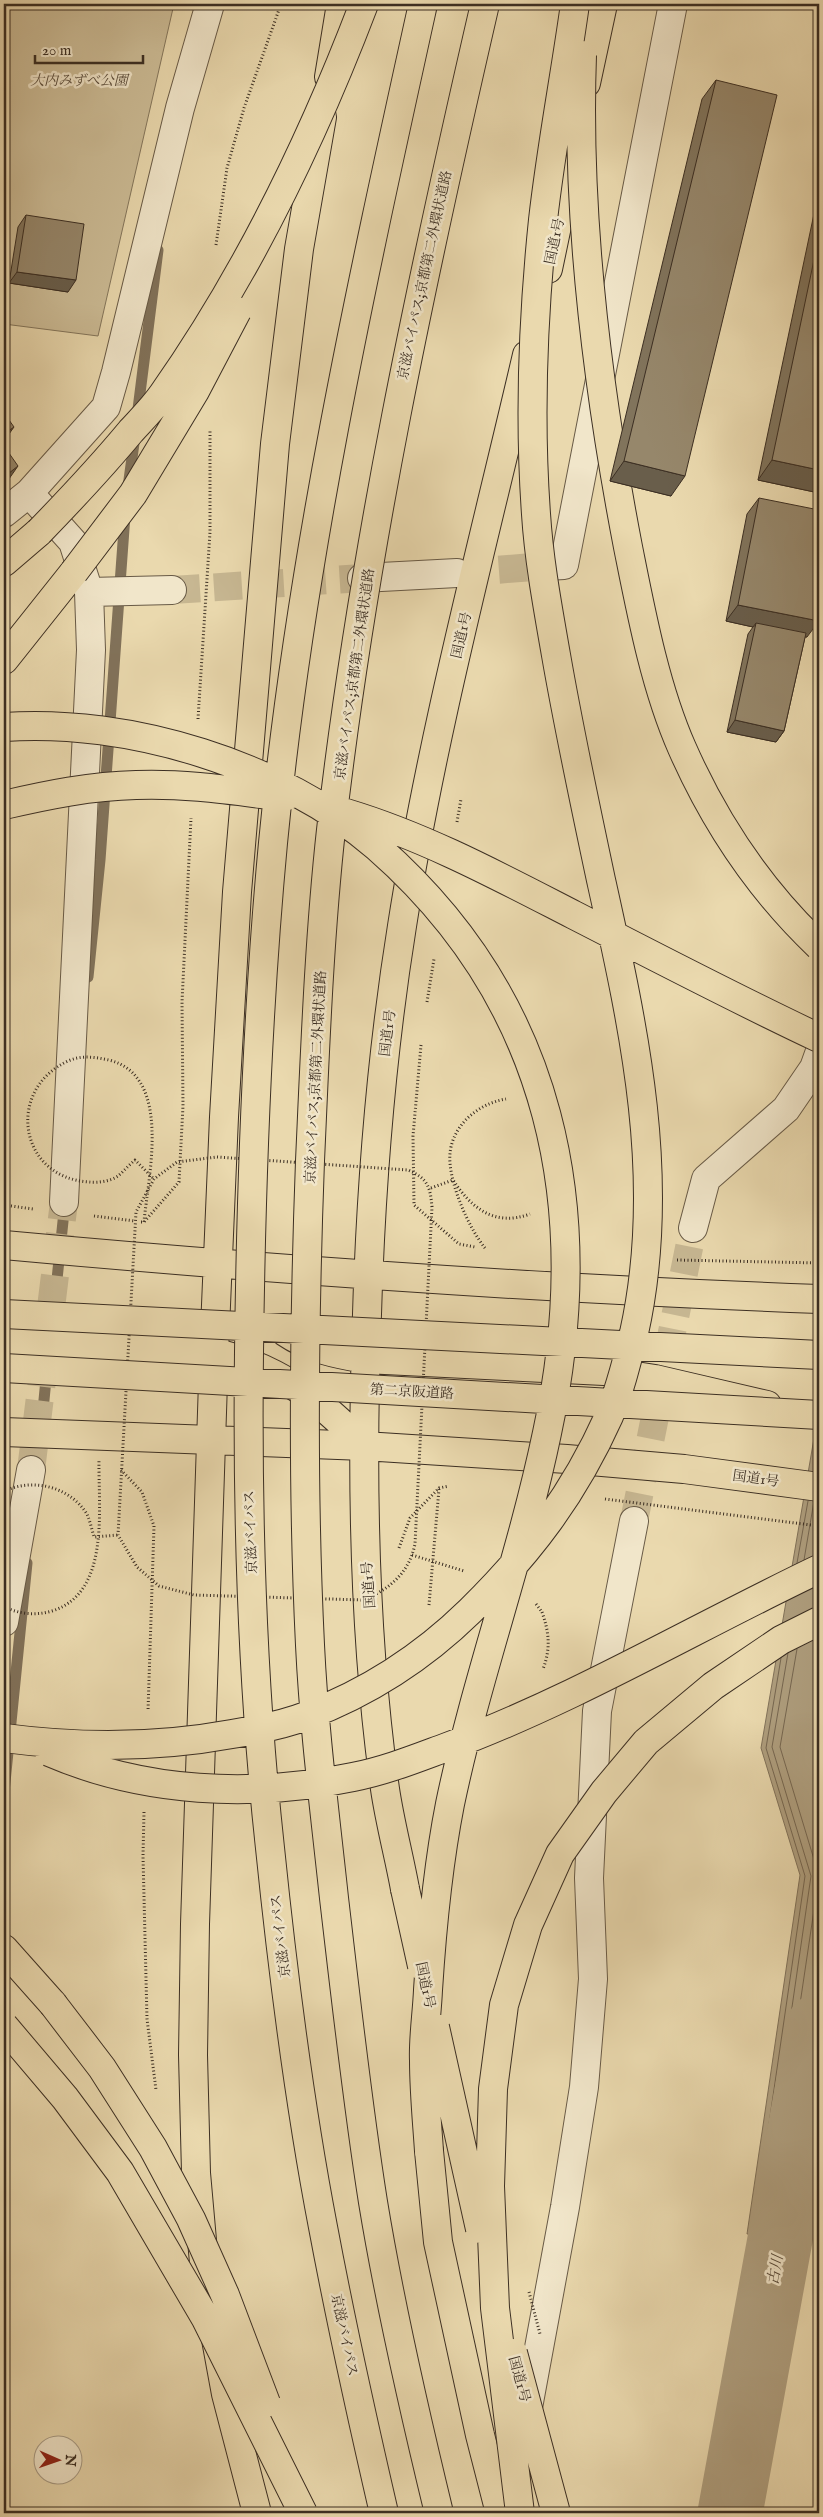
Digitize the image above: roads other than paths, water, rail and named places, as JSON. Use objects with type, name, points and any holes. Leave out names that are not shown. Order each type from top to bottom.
[{"type":"highway","points":[[257,2513],[226,2394],[206,2285],[196,2173],[193,2055],[195,1934],[211,1441],[218,1263],[238,892],[275,444],[299,249],[341,4]]},
{"type":"highway","points":[[4,660],[133,494],[195,391],[252,281],[306,163],[364,4]]},
{"type":"highway","name":"京滋バイパス","points":[[384,2513],[322,2222],[292,2037],[269,1844],[255,1664],[247,1463],[250,1235],[258,1025],[274,838],[300,630],[339,403],[385,176],[423,4]]},
{"type":"highway","name":"京滋バイパス;京都第二外環状道路","points":[[439,2513],[412,2401],[374,2204],[348,2020],[310,1652],[304,1470],[307,1239],[315,1044],[332,824],[360,625],[394,417],[484,4]]},
{"type":"highway","points":[[4,1738],[48,1744],[134,1746],[198,1740],[250,1731],[304,1717],[360,1690],[411,1662],[454,1628],[532,1546],[563,1501],[611,1412],[627,1364],[638,1314],[645,1266],[649,1208],[648,1140],[639,1068],[618,954],[572,741],[549,616],[536,519],[532,424],[535,326],[544,218],[575,4]]},
{"type":"highway","points":[[584,4],[582,177],[591,293],[605,408],[637,593],[660,680],[682,747],[714,813],[748,867],[789,918],[819,946]]},
{"type":"highway","name":"国道1号","points":[[556,2513],[470,2192],[386,1791],[373,1666],[365,1545],[365,1359],[374,1142],[386,1036],[402,923],[421,817],[456,656],[551,253],[603,4]]},
{"type":"highway","points":[[4,562],[39,532],[100,468],[162,396],[214,317],[257,240],[353,34]]},
{"type":"highway","points":[[4,727],[98,729],[165,742],[228,763],[296,792],[358,831],[414,880],[458,933],[500,995],[532,1064],[553,1137],[564,1207],[566,1286],[561,1356],[547,1434],[450,1804],[437,1889],[424,2060],[438,2242],[480,2435],[500,2513]]},
{"type":"highway","points":[[4,805],[68,790],[136,784],[216,788],[293,798],[364,819],[435,845],[736,999],[819,1038]]},
{"type":"highway","points":[[4,1246],[368,1274],[721,1296],[819,1299]]},
{"type":"highway","points":[[218,1263],[242,1298],[268,1322],[300,1342],[330,1353],[365,1359],[604,1371],[702,1389],[819,1420]]},
{"type":"highway","points":[[4,1314],[819,1355]]},
{"type":"highway","points":[[4,1341],[214,1352],[242,1359],[275,1374],[305,1392],[338,1419],[364,1446]]},
{"type":"highway","name":"第二京阪道路","points":[[4,1368],[819,1414]]},
{"type":"highway","name":"国道1号","points":[[4,1432],[364,1446],[684,1469],[819,1487]]},
{"type":"highway","points":[[4,1733],[55,1755],[118,1775],[176,1785],[234,1790],[292,1787],[355,1777],[491,1731],[550,1704],[819,1569]]},
{"type":"highway","points":[[520,2513],[495,2308],[490,2186],[493,2088],[504,2005],[528,1925],[560,1854],[604,1792],[646,1742],[712,1686],[781,1640],[819,1620]]},
{"type":"highway","points":[[4,1949],[53,2004],[102,2068],[153,2148],[191,2219],[225,2295],[304,2513]]},
{"type":"highway","points":[[4,2026],[65,2098],[120,2172],[206,2319],[304,2513]]},
{"type":"street","points":[[4,513],[30,493],[106,407],[180,108],[210,4]]},
{"type":"street","points":[[546,566],[564,565],[673,4]]},
{"type":"street","points":[[30,493],[73,542],[89,592],[91,660],[64,1202]]},
{"type":"street","points":[[362,578],[457,573]]},
{"type":"street","points":[[89,592],[172,590]]},
{"type":"street","points":[[692,1228],[706,1179],[786,1109],[814,1068],[819,1054]]},
{"type":"street","points":[[4,1622],[31,1470]]},
{"type":"street","points":[[508,2513],[565,2207],[584,2087],[593,1979],[589,1878],[597,1711],[634,1521]]},
{"type":"water","points":[[819,1409],[819,2235],[747,2234],[800,1875],[761,1748]]},
{"type":"waterway","points":[[137,417],[158,250]]},
{"type":"waterway","points":[[128,487],[135,436]]},
{"type":"waterway","points":[[88,977],[100,860],[125,515]]},
{"type":"waterway","points":[[53,1318],[65,1202]]},
{"type":"waterway","points":[[37,1472],[47,1369]]},
{"type":"waterway","points":[[4,1792],[27,1563]]},
{"type":"waterway","name":"古川","points":[[730,2513],[819,2026]]},
{"type":"tunnel","points":[[457,573],[546,566]]},
{"type":"tunnel","points":[[172,590],[362,578]]},
{"type":"tunnel","points":[[31,1470],[64,1202]]},
{"type":"tunnel","points":[[634,1521],[693,1228]]},
{"type":"park label","name":"大内みずべ公園","points":[[79,80]]}]
